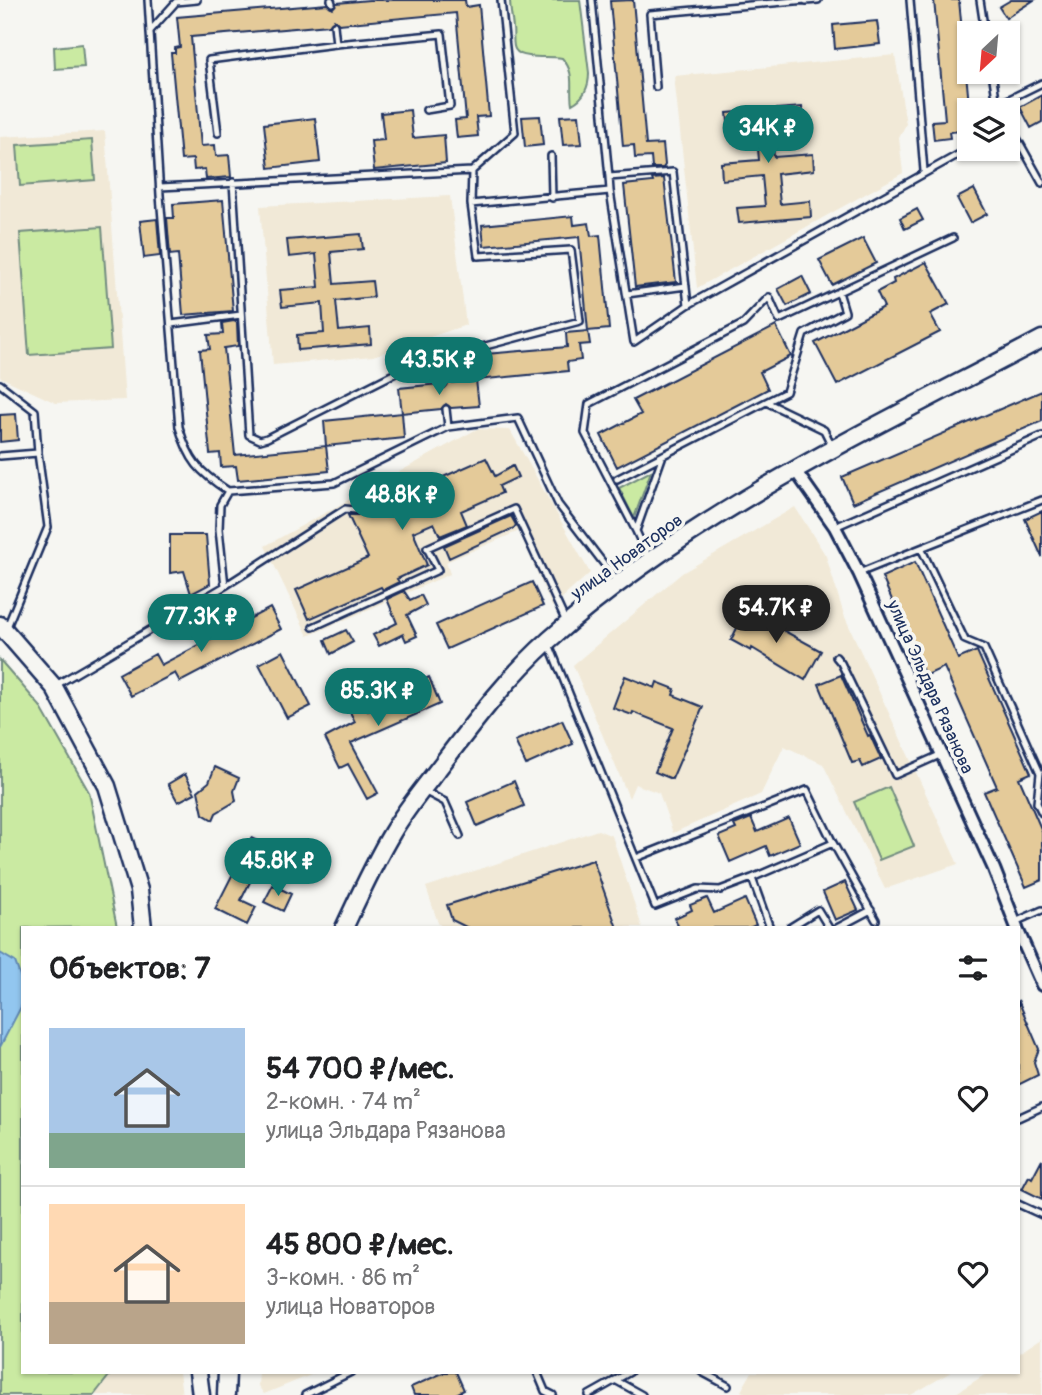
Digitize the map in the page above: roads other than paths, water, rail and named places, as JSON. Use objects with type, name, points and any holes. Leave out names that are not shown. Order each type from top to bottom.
[{"type":"street","name":"улица Новаторов","points":[[345,926],[392,832],[421,790],[489,703],[548,641],[618,583],[727,509],[1042,339]]},
{"type":"street","name":"улица Эльдара Рязанова","points":[[795,470],[835,527],[860,575],[994,869],[1017,926]]},
{"type":"street","points":[[3,628],[54,687],[107,786],[139,890],[143,926]]},
{"type":"street","name":"улица Эльдара Рязанова","points":[[1022,948],[1041,982]]},
{"type":"street","points":[[198,1374],[201,1395]]},
{"type":"street","points":[[226,1395],[228,1374]]},
{"type":"lane","points":[[148,0],[179,427],[186,450],[204,475],[228,491],[334,483],[448,427],[518,418],[558,504],[618,583]]},
{"type":"lane","points":[[150,31],[176,2],[197,0]]},
{"type":"lane","points":[[160,187],[472,171],[515,133],[501,0]]},
{"type":"lane","points":[[592,0],[610,191],[634,342],[688,305],[957,154]]},
{"type":"lane","points":[[656,88],[650,14],[818,0]]},
{"type":"lane","points":[[910,0],[924,171]]},
{"type":"lane","points":[[979,0],[983,21]]},
{"type":"lane","points":[[334,24],[336,44]]},
{"type":"lane","points":[[218,133],[209,60],[442,34],[450,106],[426,110]]},
{"type":"lane","points":[[1016,98],[1042,83]]},
{"type":"lane","points":[[1020,145],[1042,183]]},
{"type":"lane","points":[[551,156],[552,198]]},
{"type":"lane","points":[[233,182],[249,435],[260,440],[441,351],[478,348],[580,321],[571,250],[478,256],[471,204],[472,171]]},
{"type":"lane","points":[[609,177],[673,172],[688,305]]},
{"type":"lane","points":[[471,204],[610,191]]},
{"type":"lane","points":[[649,561],[585,433],[589,404],[743,324],[769,297],[779,320],[953,238]]},
{"type":"lane","points":[[627,294],[686,286]]},
{"type":"lane","points":[[617,479],[786,392],[804,334],[845,312],[839,292]]},
{"type":"lane","points":[[171,324],[241,315]]},
{"type":"lane","points":[[441,351],[444,383]]},
{"type":"lane","points":[[2,386],[35,411],[48,527],[3,628]]},
{"type":"lane","points":[[766,402],[824,430],[834,449]]},
{"type":"lane","points":[[446,409],[448,427]]},
{"type":"lane","points":[[835,527],[1042,436]]},
{"type":"lane","points":[[0,457],[38,453]]},
{"type":"lane","points":[[636,531],[663,455]]},
{"type":"lane","points":[[225,586],[219,530],[220,505],[228,491]]},
{"type":"lane","points":[[860,575],[1042,500]]},
{"type":"lane","points":[[54,687],[225,586],[345,509],[356,510]]},
{"type":"lane","points":[[313,627],[438,570],[427,548],[514,509],[568,625]]},
{"type":"lane","points":[[921,548],[965,640],[984,648],[1040,773],[1037,803],[1042,813]]},
{"type":"lane","points":[[548,641],[655,906],[698,889],[720,890],[833,843]]},
{"type":"lane","points":[[836,657],[895,775],[942,754]]},
{"type":"lane","points":[[421,790],[445,802],[460,836]]},
{"type":"lane","points":[[636,858],[807,790],[876,919]]},
{"type":"lane","points":[[751,878],[769,926]]},
{"type":"lane","points":[[792,926],[818,910],[827,926]]},
{"type":"lane","points":[[841,926],[870,910]]},
{"type":"lane","points":[[1018,926],[1042,910]]},
{"type":"lane","points":[[1020,1117],[1042,1107]]},
{"type":"lane","points":[[1020,1205],[1042,1215]]},
{"type":"lane","points":[[304,1395],[347,1374]]},
{"type":"lane","points":[[538,1374],[545,1391],[553,1395]]},
{"type":"lane","points":[[589,1395],[626,1374]]},
{"type":"lane","points":[[706,1374],[728,1386]]},
{"type":"lane","points":[[615,1380],[642,1395]]},
{"type":"water","points":[[0,953],[15,962],[21,978],[21,1007],[0,1047]]}]
